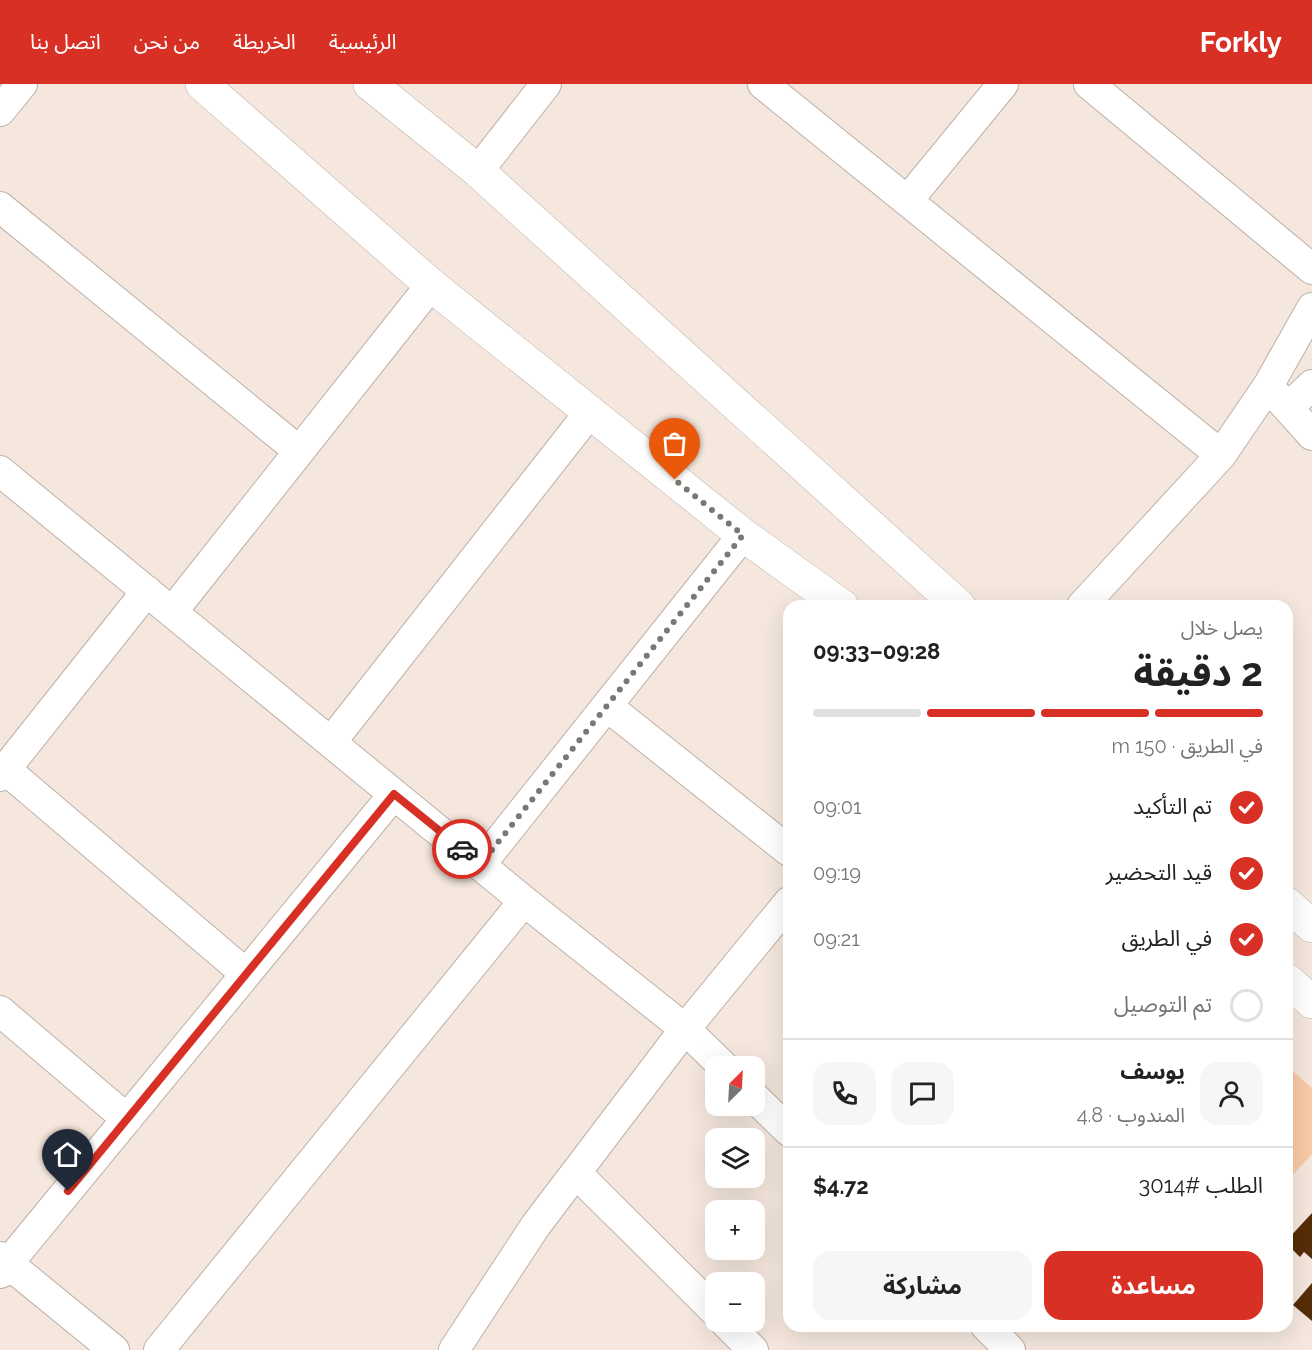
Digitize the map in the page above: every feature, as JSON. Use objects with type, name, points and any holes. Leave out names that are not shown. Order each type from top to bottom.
[{"type":"street","points":[[0,111],[22,84]]},
{"type":"street","points":[[202,84],[431,285],[743,535],[834,600]]},
{"type":"street","points":[[370,84],[478,171],[952,600]]},
{"type":"street","points":[[478,171],[546,84]]},
{"type":"street","points":[[763,84],[1221,455]]},
{"type":"street","points":[[908,200],[1003,84]]},
{"type":"street","points":[[1089,84],[1312,269]]},
{"type":"street","points":[[0,207],[299,452]]},
{"type":"street","points":[[172,612],[431,285]]},
{"type":"street","points":[[1088,600],[1221,455],[1278,397],[1312,308]]},
{"type":"street","points":[[1278,397],[1312,385]]},
{"type":"street","points":[[1278,397],[1312,435]]},
{"type":"street","points":[[331,742],[590,412]]},
{"type":"street","points":[[0,471],[480,865],[685,1029],[713,1056]]},
{"type":"street","points":[[480,865],[743,535]]},
{"type":"street","points":[[147,591],[3,773],[246,974]]},
{"type":"street","points":[[607,706],[783,846]]},
{"type":"street","points":[[114,1350],[3,1265],[127,1119],[394,794]]},
{"type":"street","points":[[159,1350],[525,901]]},
{"type":"street","points":[[467,1345],[536,1225],[685,1029],[783,909]]},
{"type":"street","points":[[1293,909],[1312,926]]},
{"type":"street","points":[[1293,985],[1312,1002]]},
{"type":"street","points":[[0,1011],[127,1119]]},
{"type":"street","points":[[765,1108],[783,1125]]},
{"type":"street","points":[[576,1173],[705,1301]]},
{"type":"street","points":[[735,1332],[753,1350]]},
{"type":"street","points":[[992,1332],[1010,1350]]},
{"type":"shaded area","points":[[1293,1071],[1312,1088],[1312,1154],[1293,1175]]},
{"type":"building","points":[[1312,1213],[1312,1259],[1304,1252],[1300,1257],[1293,1250],[1293,1234]]},
{"type":"building","points":[[1312,1283],[1312,1321],[1293,1305]]},
{"type":"way so far","points":[[462,849],[480,865],[743,535],[675,480]]},
{"type":"route","points":[[68,1191],[394,794],[462,849]]}]
